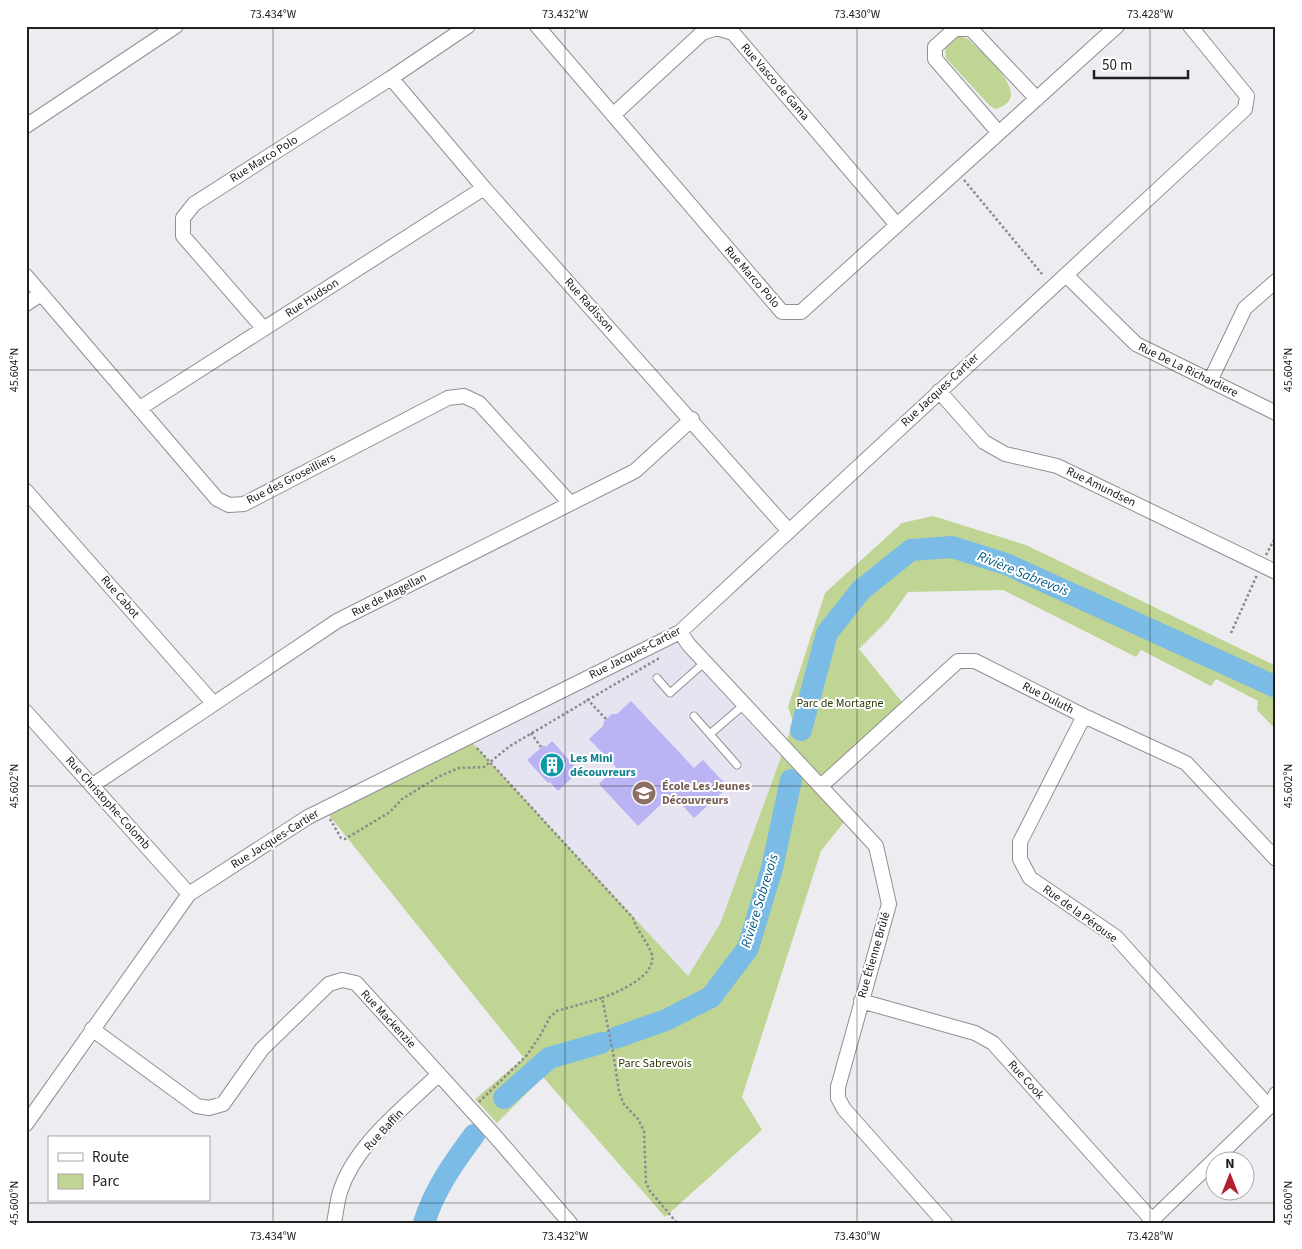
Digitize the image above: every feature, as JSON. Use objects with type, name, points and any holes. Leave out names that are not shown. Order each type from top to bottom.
[{"type":"street","points":[[26,126],[176,26]]},
{"type":"street","name":"Rue Marco Polo","points":[[264,329],[183,236],[183,218],[194,204],[391,78],[468,26]]},
{"type":"street","name":"Rue Marco Polo","points":[[537,26],[782,312],[801,312],[1117,26]]},
{"type":"street","name":"Rue Jacques-Cartier","points":[[26,1124],[189,894],[324,809],[680,632],[1245,109],[1247,96],[1190,26]]},
{"type":"street","name":"Rue Vasco de Gama","points":[[614,115],[702,33],[718,28],[733,33],[898,225]]},
{"type":"street","points":[[999,134],[935,59],[935,47],[955,28],[971,29],[1037,99]]},
{"type":"street","name":"Rue Radisson","points":[[391,78],[484,188],[692,419],[788,530]]},
{"type":"street","name":"Rue Hudson","points":[[140,408],[484,188]]},
{"type":"street","name":"Rue De La Richardiere","points":[[1066,275],[1136,344],[1276,413]]},
{"type":"street","name":"Rue des Groseilliers","points":[[26,276],[217,499],[230,505],[244,504],[448,398],[464,396],[479,403],[570,503]]},
{"type":"street","points":[[1210,381],[1245,308],[1276,281]]},
{"type":"street","points":[[26,304],[42,294]]},
{"type":"street","name":"Rue Amundsen","points":[[939,391],[984,442],[1005,454],[1057,466],[1276,572]]},
{"type":"street","name":"Rue de Magellan","points":[[93,785],[337,621],[635,471],[692,419]]},
{"type":"street","name":"Rue Cabot","points":[[26,491],[214,704]]},
{"type":"street","name":"Rue Étienne Brûlé","points":[[680,632],[705,662],[876,846],[888,904],[838,1087],[838,1098],[844,1109],[945,1223]]},
{"type":"street","name":"Rue Duluth","points":[[821,786],[958,661],[975,661],[1084,716],[1186,763],[1276,860]]},
{"type":"street","name":"Rue Christophe-Colomb","points":[[26,712],[189,894]]},
{"type":"street","name":"Rue de la Pérouse","points":[[1084,716],[1020,842],[1020,859],[1030,878],[1116,937],[1268,1107]]},
{"type":"street","name":"Rue Mackenzie","points":[[92,1030],[197,1106],[209,1108],[223,1104],[262,1050],[329,984],[342,980],[356,983],[471,1110],[561,1220]]},
{"type":"street","name":"Rue Cook","points":[[861,1001],[975,1033],[993,1043],[1150,1222]]},
{"type":"street","name":"Rue Baffin","points":[[334,1223],[340,1191],[356,1161],[371,1140],[439,1074]]},
{"type":"street","points":[[1150,1222],[1268,1107],[1276,1094]]},
{"type":"lane","points":[[657,678],[670,693],[705,662]]},
{"type":"lane","points":[[710,734],[745,704]]},
{"type":"lane","points":[[694,716],[737,765]]},
{"type":"path","points":[[956,172],[1042,274]]},
{"type":"path","points":[[1231,633],[1276,536]]},
{"type":"path","points":[[324,809],[340,838],[345,840],[390,812],[402,799],[438,777],[459,768],[484,767],[510,746],[662,656]]},
{"type":"path","points":[[587,699],[606,719]]},
{"type":"path","points":[[531,733],[541,747]]},
{"type":"path","points":[[467,737],[633,918],[636,930],[651,951],[653,960],[648,969],[630,986],[602,998],[557,1011],[550,1017],[540,1036],[526,1055],[471,1110]]},
{"type":"path","points":[[602,998],[614,1052],[618,1091],[623,1102],[638,1119],[644,1131],[646,1183],[650,1191],[677,1223]]},
{"type":"shaded area","name":"École Les Jeunes Découvreurs","points":[[680,632],[785,746],[720,924],[688,976],[467,737]]},
{"type":"green space","points":[[960,36],[968,39],[1003,75],[1011,95],[1007,103],[995,109],[990,106],[946,58],[945,47],[953,37]]},
{"type":"green space","name":"Parc Sabrevois","points":[[933,516],[1026,545],[1276,666],[1276,730],[1257,710],[1258,701],[1216,679],[1211,686],[1141,650],[1136,657],[1003,590],[908,592],[888,620],[859,649],[906,707],[821,786],[848,817],[821,851],[742,1097],[762,1130],[665,1217],[543,1077],[497,1123],[475,1099],[524,1058],[324,809],[467,737],[688,976],[720,924],[785,746],[793,722],[788,707],[825,593],[902,523]]},
{"type":"building","points":[[631,701],[694,768],[703,760],[728,787],[694,818],[672,794],[638,826],[599,784],[616,767],[589,739],[603,726],[604,721],[612,714],[617,714]]},
{"type":"building","name":"Les Mini découvreurs","points":[[552,741],[579,771],[558,791],[527,760],[544,745],[546,747]]},
{"type":"waterway","name":"Rivière Sabrevois","points":[[801,730],[827,633],[861,590],[911,550],[952,547],[1006,564],[1276,687]]},
{"type":"waterway","name":"Rivière Sabrevois","points":[[615,1038],[666,1020],[711,997],[748,948],[772,868],[791,780]]},
{"type":"waterway","name":"Rivière Sabrevois","points":[[504,1098],[549,1058],[601,1043]]},
{"type":"waterway","name":"Rivière Sabrevois","points":[[424,1223],[439,1188],[474,1135]]},
{"type":"place","name":"Les Mini découvreurs","points":[[552,765]]},
{"type":"place","name":"École Les Jeunes Découvreurs","points":[[644,793]]},
{"type":"park label","name":"Parc de Mortagne","points":[[840,703]]}]
